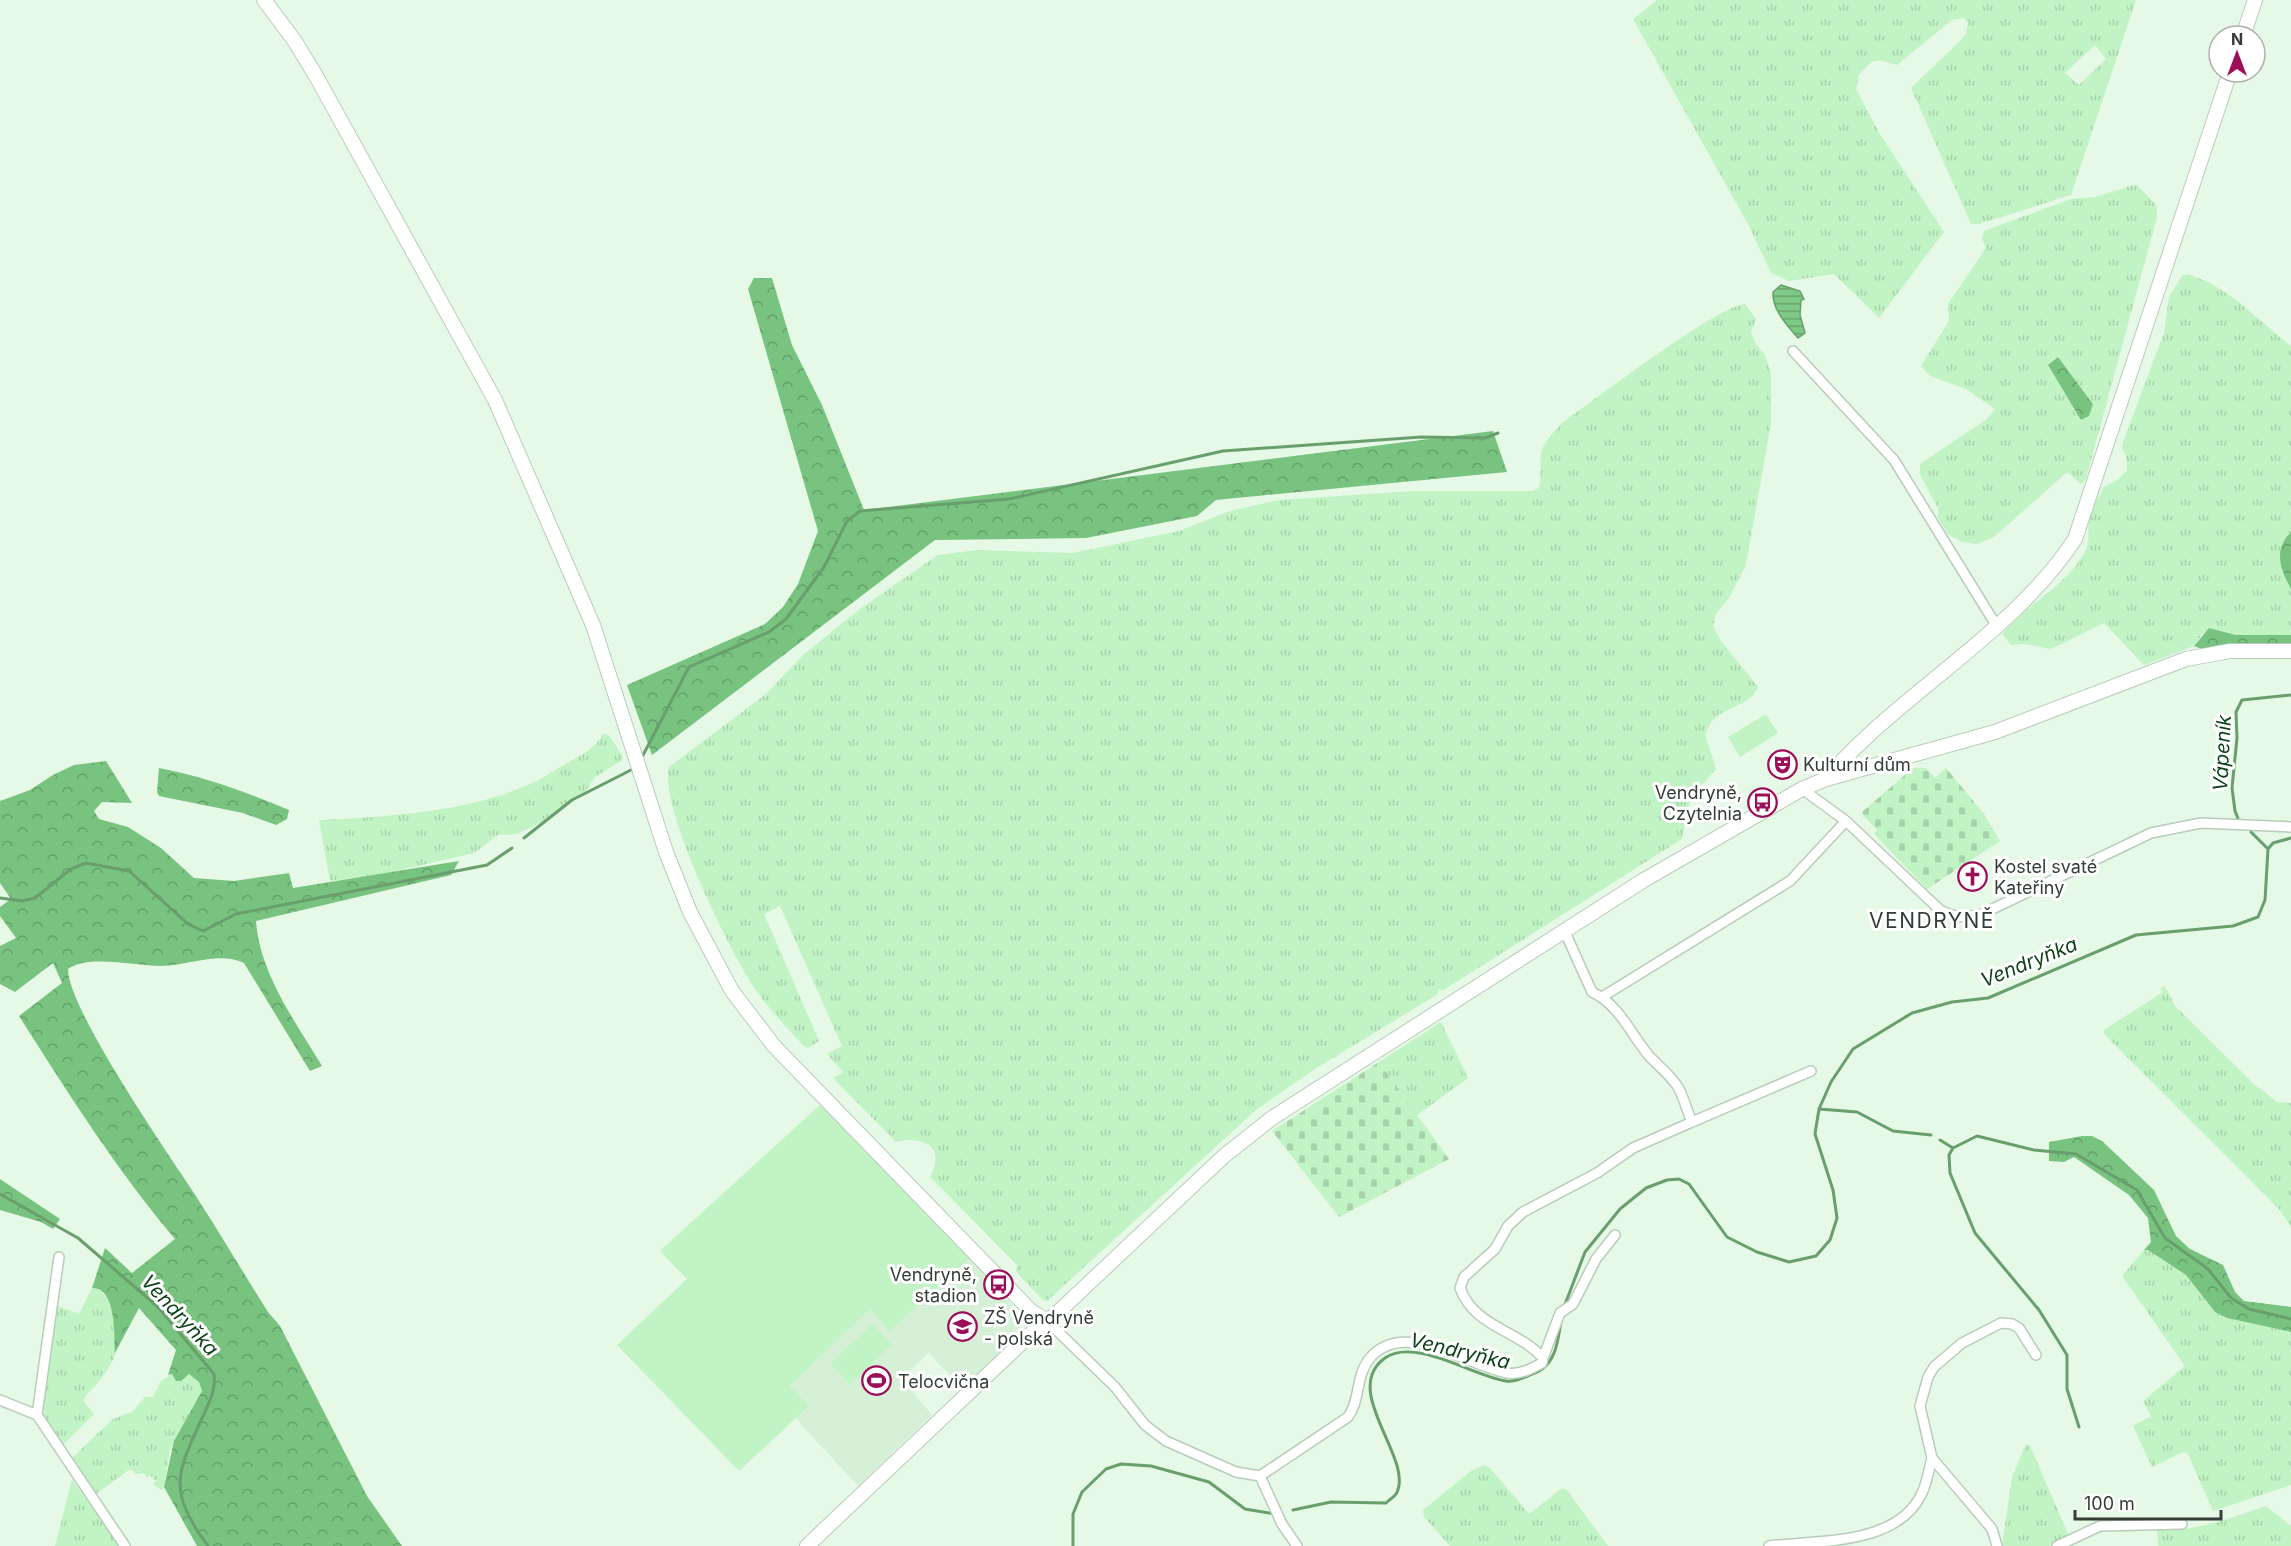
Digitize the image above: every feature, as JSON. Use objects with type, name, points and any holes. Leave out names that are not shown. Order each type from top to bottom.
[{"type":"street","points":[[264,0],[294,40],[316,76],[495,400],[593,625],[666,852],[682,892],[732,991],[757,1026],[849,1124],[1031,1311],[1047,1321],[1114,1388],[1145,1425],[1159,1435],[1236,1472],[1260,1476],[1348,1417],[1355,1407],[1360,1371],[1371,1357],[1389,1345],[1419,1343],[1508,1373],[1528,1371],[1542,1363],[1560,1313],[1570,1306],[1596,1258],[1615,1235]]},
{"type":"street","points":[[2247,24],[2255,0]]},
{"type":"street","points":[[1826,779],[1843,759],[1996,625],[2054,570],[2075,538],[2226,84]]},
{"type":"street","points":[[1793,351],[1894,460],[1996,625]]},
{"type":"street","points":[[807,1546],[1224,1156],[1272,1118],[1683,856],[1802,789],[1826,779],[1995,732],[2186,659],[2230,651],[2291,651]]},
{"type":"street","points":[[1802,789],[1846,821],[1940,910],[1952,916],[1965,918],[1982,914],[2151,833],[2201,823],[2291,827]]},
{"type":"street","points":[[1602,997],[1790,881],[1846,821]]},
{"type":"street","points":[[1564,930],[1592,992],[1602,997],[1629,1026],[1650,1056],[1669,1074],[1680,1090],[1692,1122]]},
{"type":"street","points":[[1543,1358],[1535,1350],[1482,1319],[1460,1288],[1464,1276],[1495,1249],[1508,1226],[1523,1212],[1597,1173],[1634,1148],[1810,1071]]},
{"type":"street","points":[[37,1415],[59,1257]]},
{"type":"street","points":[[1997,1546],[1992,1529],[1932,1458],[1920,1406],[1928,1377],[1934,1367],[1962,1343],[2001,1323],[2012,1324],[2019,1328],[2036,1355]]},
{"type":"street","points":[[0,1400],[37,1415],[125,1546]]},
{"type":"street","points":[[1769,1546],[1868,1536],[1902,1518],[1922,1495],[1932,1458]]},
{"type":"street","points":[[1260,1476],[1282,1524],[1297,1546]]},
{"type":"street","points":[[2057,1546],[2100,1526],[2182,1524]]},
{"type":"shaded area","points":[[1781,285],[1800,291],[1804,299],[1801,300],[1800,315],[1805,333],[1798,338],[1781,317],[1773,299],[1773,292]]},
{"type":"shaded area","points":[[970,1258],[1021,1315],[1022,1333],[962,1388],[929,1353],[901,1378],[932,1415],[858,1486],[796,1419],[809,1406],[790,1386],[870,1309],[891,1330]]},
{"type":"green space","points":[[1657,0],[2136,0],[2071,195],[1979,224],[1971,224],[1911,88],[1966,34],[1968,23],[1964,18],[1952,20],[1897,65],[1880,60],[1871,62],[1859,75],[1856,89],[1878,131],[1944,232],[1879,318],[1834,274],[1789,281],[1771,273],[1748,224],[1633,19]],"holes":[[[2095,45],[2106,59],[2079,85],[2065,73]]]},
{"type":"green space","points":[[2134,185],[2138,186],[2157,206],[2157,217],[2086,479],[2081,484],[2067,472],[1994,537],[1977,544],[1962,542],[1948,534],[1938,518],[1938,508],[1920,475],[1920,464],[1987,419],[1995,409],[1966,389],[1930,376],[1921,366],[1949,321],[1948,304],[1986,248],[1982,239],[1984,231],[2071,199],[2095,197]],"holes":[[[2058,357],[2093,403],[2089,416],[2081,419],[2048,365]]]},
{"type":"green space","points":[[2187,274],[2202,279],[2229,295],[2291,346],[2291,532],[2288,535],[2282,571],[2291,589],[2291,635],[2236,635],[2218,630],[2203,633],[2194,646],[2144,665],[2104,623],[2051,649],[2025,644],[2011,645],[2002,634],[2077,564],[2087,547],[2089,515],[2092,507],[2104,487],[2127,471],[2126,456],[2122,449],[2123,442],[2164,333],[2169,297],[2182,276]]},
{"type":"green space","points":[[754,278],[772,278],[792,345],[822,405],[864,510],[1493,431],[1507,472],[1216,500],[1197,516],[1086,538],[935,540],[652,755],[627,685],[765,624],[783,607],[798,584],[818,531],[748,289]]},
{"type":"green space","points":[[1745,304],[1756,319],[1751,332],[1756,344],[1765,355],[1771,373],[1771,423],[1746,565],[1729,598],[1716,614],[1713,626],[1721,641],[1758,687],[1745,702],[1715,718],[1705,734],[1716,769],[1705,782],[1692,791],[1682,839],[1442,991],[1438,989],[1438,994],[1315,1069],[1256,1110],[1047,1301],[1043,1300],[1016,1272],[1017,1265],[930,1177],[936,1158],[930,1146],[915,1140],[896,1142],[833,1078],[843,1072],[827,1054],[842,1046],[780,906],[764,914],[819,1041],[808,1048],[803,1045],[754,987],[710,905],[696,873],[674,811],[669,786],[669,767],[766,694],[803,655],[861,608],[938,555],[977,550],[1073,553],[1179,531],[1230,511],[1278,500],[1414,491],[1532,491],[1539,488],[1540,458],[1544,445],[1562,423],[1709,320]]},
{"type":"green space","points":[[2058,357],[2093,404],[2089,416],[2081,420],[2048,365]]},
{"type":"green space","points":[[2291,532],[2291,589],[2281,567],[2280,553],[2285,539]]},
{"type":"green space","points":[[2209,628],[2236,635],[2291,635],[2291,645],[2204,650],[2194,646]]},
{"type":"green space","points":[[1766,714],[1778,733],[1740,757],[1728,737]]},
{"type":"green space","points":[[603,734],[609,735],[623,757],[621,761],[595,777],[585,792],[538,824],[517,834],[498,835],[474,853],[383,874],[330,881],[319,820],[425,812],[504,794],[537,781],[581,755],[592,748]]},
{"type":"green space","points":[[106,761],[132,803],[102,802],[94,811],[99,819],[128,827],[161,848],[194,878],[234,881],[289,873],[293,888],[459,861],[451,875],[256,921],[264,960],[280,996],[322,1066],[310,1071],[244,963],[224,958],[161,966],[100,961],[88,962],[68,969],[72,987],[97,1040],[268,1312],[280,1326],[367,1496],[402,1546],[197,1546],[164,1487],[174,1441],[202,1391],[199,1382],[189,1374],[181,1381],[176,1381],[172,1374],[168,1375],[176,1350],[139,1308],[115,1353],[113,1314],[110,1304],[100,1290],[92,1288],[105,1248],[132,1273],[175,1239],[113,1158],[19,1016],[62,983],[53,963],[15,992],[0,984],[0,946],[16,938],[0,916],[0,907],[11,899],[0,883],[0,801],[30,790],[74,765]]},
{"type":"green space","points":[[159,768],[209,780],[273,803],[289,810],[287,819],[276,825],[243,813],[159,796],[157,792]]},
{"type":"green space","points":[[1913,768],[1926,768],[1935,778],[1946,768],[1984,814],[2000,841],[1927,889],[1874,834],[1877,830],[1861,813]]},
{"type":"green space","points":[[2165,986],[2175,1006],[2254,1084],[2277,1102],[2291,1103],[2291,1226],[2278,1208],[2104,1034],[2104,1030],[2163,992],[2160,988]]},
{"type":"green space","points":[[1441,1022],[1468,1078],[1416,1116],[1379,1062]]},
{"type":"green space","points":[[1379,1062],[1449,1159],[1339,1217],[1272,1131]]},
{"type":"green space","points":[[821,1104],[970,1258],[890,1331],[870,1309],[790,1386],[809,1406],[739,1471],[617,1345],[687,1279],[660,1251]]},
{"type":"green space","points":[[2092,1136],[2102,1141],[2154,1190],[2176,1236],[2190,1249],[2223,1265],[2235,1292],[2244,1301],[2291,1307],[2291,1332],[2227,1318],[2215,1312],[2186,1275],[2148,1250],[2144,1250],[2151,1242],[2148,1218],[2129,1195],[2074,1157],[2064,1162],[2049,1161],[2049,1142]]},
{"type":"green space","points":[[0,1179],[60,1219],[53,1229],[41,1222],[0,1210]]},
{"type":"green space","points":[[2144,1250],[2148,1250],[2186,1275],[2215,1312],[2227,1318],[2291,1332],[2291,1485],[2213,1511],[2188,1454],[2183,1452],[2152,1467],[2133,1426],[2151,1416],[2143,1401],[2185,1366],[2122,1276]]},
{"type":"green space","points":[[92,1288],[99,1290],[110,1305],[115,1326],[115,1354],[98,1383],[85,1397],[84,1402],[94,1414],[63,1445],[44,1417],[45,1388],[57,1306],[79,1314]]},
{"type":"green space","points":[[873,1324],[892,1345],[849,1384],[830,1363]]},
{"type":"green space","points":[[172,1374],[177,1381],[189,1374],[199,1382],[202,1391],[170,1450],[164,1487],[161,1490],[153,1484],[156,1481],[150,1475],[147,1477],[144,1473],[136,1474],[130,1469],[96,1494],[72,1458],[113,1419],[132,1412],[145,1397],[153,1397],[161,1381]]},
{"type":"green space","points":[[2026,1444],[2030,1446],[2069,1536],[2049,1546],[2002,1546],[2012,1477]]},
{"type":"green space","points":[[1484,1465],[1490,1468],[1529,1514],[1561,1489],[1566,1489],[1608,1546],[1450,1546],[1424,1517],[1423,1510],[1471,1471]]},
{"type":"green space","points":[[72,1480],[120,1545],[122,1546],[55,1546]]},
{"type":"green space","points":[[2266,1506],[2291,1526],[2291,1546],[2158,1546],[2157,1530],[2199,1526]]},
{"type":"waterway","points":[[641,759],[689,667],[769,632],[786,619],[824,567],[847,521],[860,511],[1009,499],[1223,451],[1421,437],[1485,438],[1498,433]]},
{"type":"waterway","name":"Vápeník","points":[[2239,821],[2235,811],[2232,788],[2237,738],[2236,712],[2242,700],[2291,695]]},
{"type":"waterway","points":[[524,838],[572,800],[633,769]]},
{"type":"waterway","name":"Vápeník","points":[[2251,832],[2268,849]]},
{"type":"waterway","name":"Vendryňka","points":[[1564,1307],[1585,1252],[1620,1209],[1646,1188],[1667,1180],[1679,1179],[1689,1184],[1727,1237],[1757,1252],[1789,1262],[1816,1256],[1830,1240],[1837,1218],[1833,1190],[1815,1134],[1819,1109],[1831,1082],[1853,1049],[1912,1013],[1952,1002],[1988,998],[2136,935],[2233,926],[2258,917],[2265,900],[2268,849],[2273,843],[2291,838]]},
{"type":"waterway","points":[[0,898],[22,901],[35,898],[71,869],[86,863],[129,871],[188,924],[203,931],[236,914],[487,865],[512,848]]},
{"type":"waterway","points":[[1819,1109],[1857,1112],[1893,1131],[1931,1135]]},
{"type":"waterway","points":[[1940,1140],[1953,1148],[1977,1136],[2034,1150],[2076,1154],[2137,1190],[2165,1238],[2208,1269],[2231,1298],[2249,1309],[2291,1319]]},
{"type":"waterway","points":[[1953,1148],[1949,1155],[1950,1173],[1975,1233],[2039,1310],[2067,1355],[2067,1389],[2079,1427]]},
{"type":"waterway","name":"Vendryňka","points":[[0,1194],[78,1238],[158,1307],[214,1374],[212,1395],[187,1452],[180,1481],[181,1495],[186,1510],[208,1546]]},
{"type":"waterway","name":"Vendryňka","points":[[1293,1510],[1331,1502],[1386,1503],[1396,1494],[1399,1480],[1396,1463],[1374,1407],[1370,1388],[1373,1372],[1385,1358],[1397,1353],[1412,1352],[1444,1360],[1493,1378],[1512,1381],[1536,1373],[1548,1363],[1555,1349],[1561,1322]]},
{"type":"waterway","name":"Vendryňka","points":[[1073,1546],[1073,1514],[1082,1492],[1106,1469],[1121,1464],[1151,1466],[1209,1482],[1245,1509],[1275,1514]]},
{"type":"place","name":"Kulturní dům","points":[[1782,764]]},
{"type":"place","name":"Vendryně, Czytelnia","points":[[1763,802]]},
{"type":"place","name":"Kostel svaté Kateřiny","points":[[1973,876]]},
{"type":"place","name":"Vendryně, stadion","points":[[998,1284]]},
{"type":"place","name":"ZŠ Vendryně - polská","points":[[963,1327]]},
{"type":"place","name":"Telocvična","points":[[877,1381]]},
{"type":"district","name":"VENDRYNĚ","points":[[1932,920]]}]
